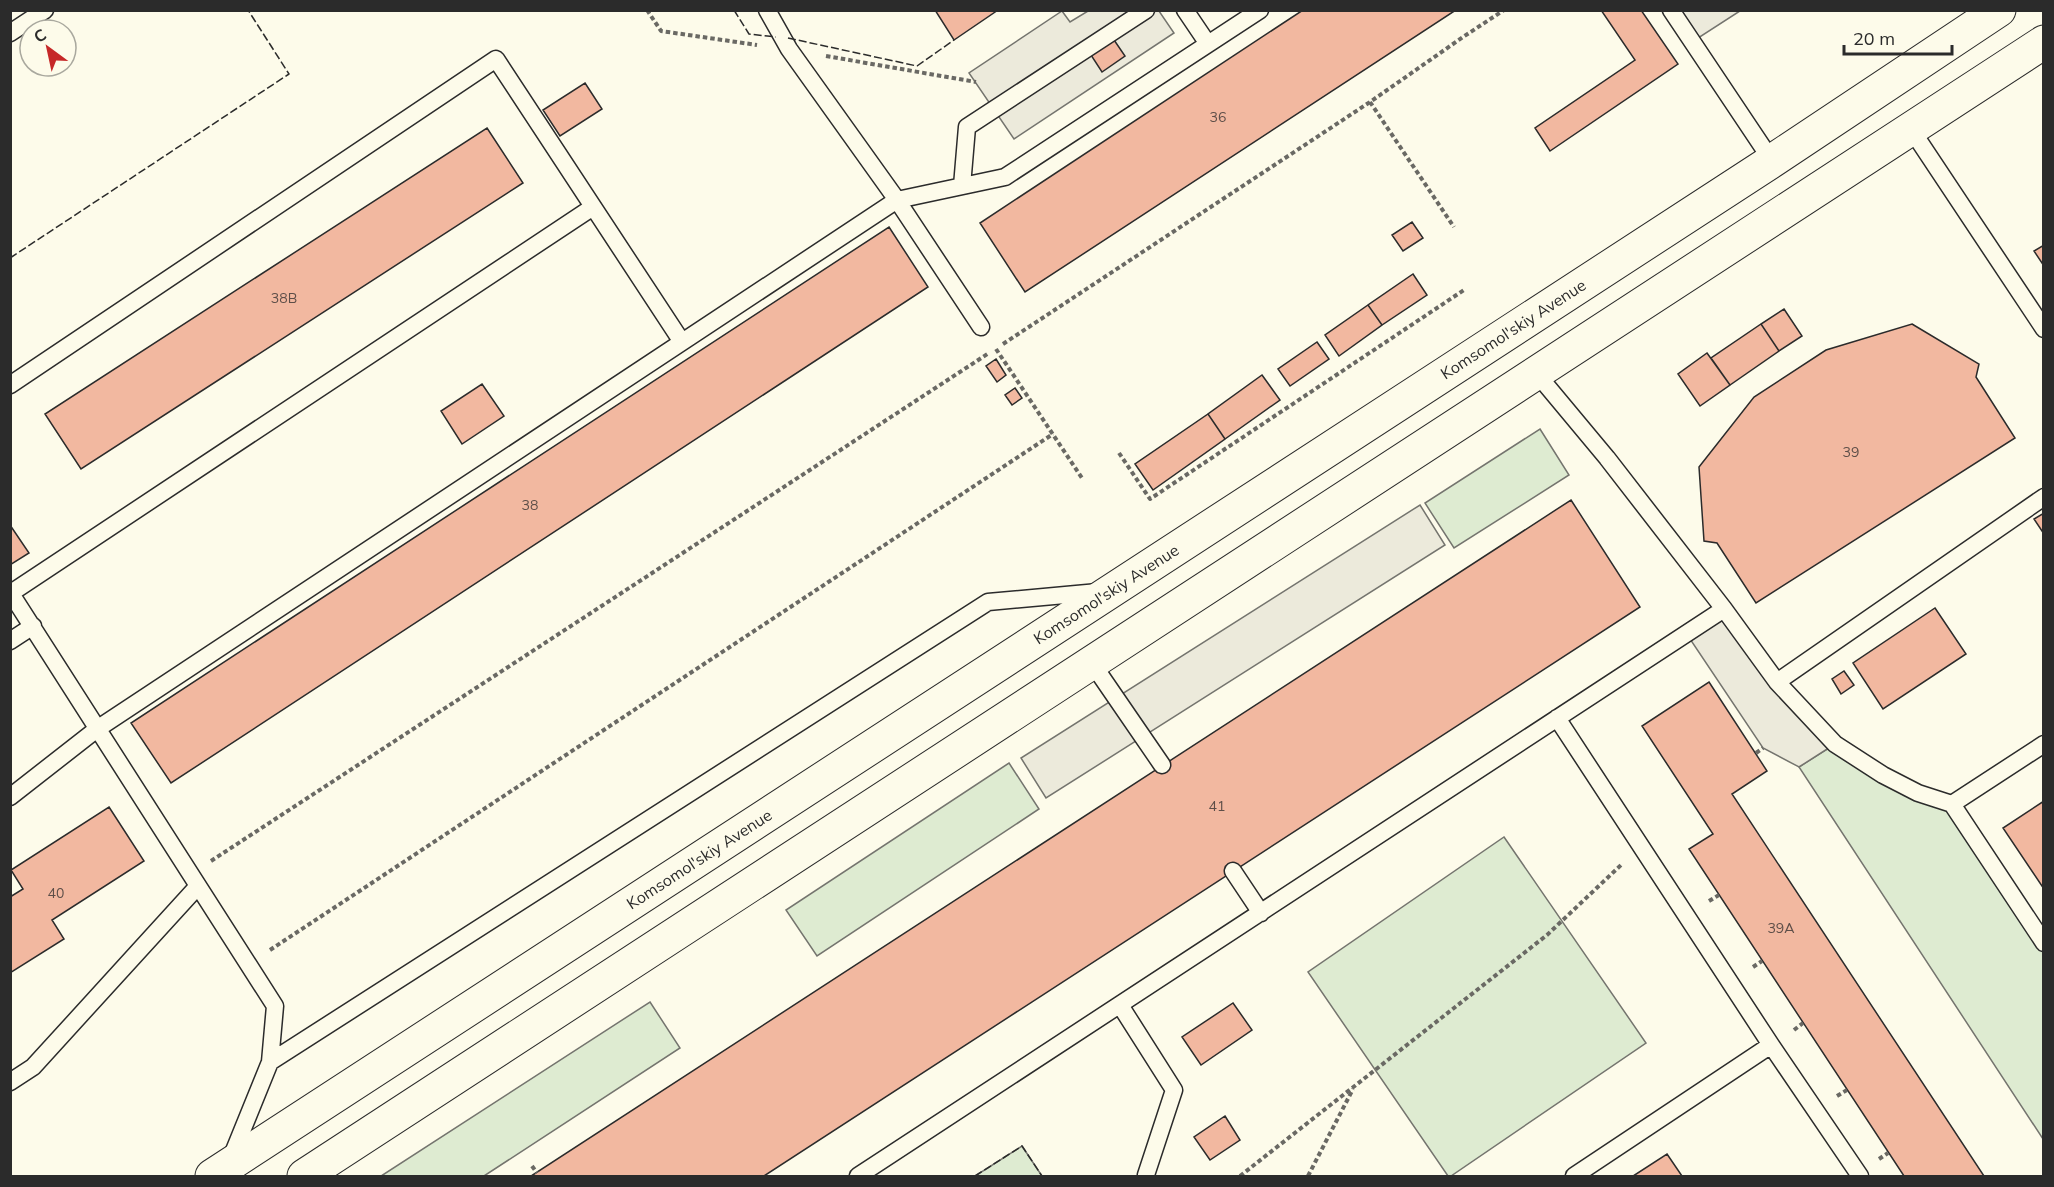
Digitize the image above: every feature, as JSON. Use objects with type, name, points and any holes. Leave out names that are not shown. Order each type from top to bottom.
[{"type":"main road","name":"Komsomol'skiy Avenue","points":[[221,1171],[1772,161],[1999,10]]},
{"type":"main road","points":[[304,1176],[2043,42]]},
{"type":"lane","points":[[10,33],[45,10]]},
{"type":"lane","points":[[767,10],[789,49],[897,200],[981,327]]},
{"type":"lane","points":[[1185,10],[1208,44]]},
{"type":"lane","points":[[10,797],[97,729],[897,200],[1005,177],[1260,10]]},
{"type":"lane","points":[[1671,10],[1772,161]]},
{"type":"lane","points":[[962,186],[967,127],[1136,13]]},
{"type":"lane","points":[[10,385],[496,58],[682,342]]},
{"type":"lane","points":[[1911,129],[2043,329]]},
{"type":"lane","points":[[221,1171],[270,1062],[275,1006],[11,592],[593,207]]},
{"type":"lane","points":[[1537,374],[1607,458],[1724,609],[1777,682],[1835,744],[1883,775],[1918,793],[1952,804],[2043,944]]},
{"type":"lane","points":[[1777,682],[2043,496]]},
{"type":"lane","points":[[270,1062],[988,603],[1110,591]]},
{"type":"lane","points":[[858,1176],[1724,609]]},
{"type":"lane","points":[[10,641],[33,626]]},
{"type":"lane","points":[[1092,663],[1162,765]]},
{"type":"lane","points":[[1557,718],[1771,1045],[1860,1176]]},
{"type":"lane","points":[[1952,804],[2043,744]]},
{"type":"lane","points":[[1233,871],[1261,913]]},
{"type":"lane","points":[[10,1082],[33,1067],[194,880]]},
{"type":"lane","points":[[1119,1005],[1174,1090],[1146,1175]]},
{"type":"lane","points":[[1574,1176],[1771,1045]]},
{"type":"path","points":[[194,880],[1370,102],[1504,10]]},
{"type":"path","points":[[1370,102],[1454,227]]},
{"type":"path","points":[[1119,453],[1150,499],[1464,290]]},
{"type":"path","points":[[996,349],[1082,478]]},
{"type":"path","points":[[248,964],[1053,434]]},
{"type":"path","points":[[1756,753],[1763,748]]},
{"type":"path","points":[[1240,1176],[1547,935],[1641,846]]},
{"type":"path","points":[[1308,1176],[1354,1087]]},
{"type":"path","points":[[532,1166],[537,1173]]},
{"type":"green space","points":[[1540,429],[1569,475],[1454,548],[1425,503]]},
{"type":"green space","points":[[1835,744],[1952,804],[2043,943],[2043,1139],[1799,767]]},
{"type":"green space","points":[[1009,763],[1039,809],[817,956],[786,910]]},
{"type":"green space","points":[[1504,837],[1646,1043],[1448,1176],[1308,972]]},
{"type":"green space","points":[[650,1002],[680,1048],[484,1176],[381,1176]]},
{"type":"green space","points":[[1022,1146],[1042,1176],[975,1176]]},
{"type":"shaded area","points":[[1062,11],[1070,22],[1088,11],[1159,11],[1174,33],[1014,139],[969,73]]},
{"type":"shaded area","points":[[1671,11],[1740,11],[1692,42]]},
{"type":"shaded area","points":[[1420,505],[1445,545],[1046,798],[1021,758]]},
{"type":"shaded area","points":[[1724,609],[1835,744],[1799,767],[1763,748],[1686,633]]},
{"type":"building","points":[[935,10],[998,10],[954,40]]},
{"type":"building","points":[[1303,10],[1456,10],[1025,292],[980,223]]},
{"type":"building","points":[[1601,10],[1641,10],[1678,64],[1550,151],[1535,128],[1635,60]]},
{"type":"building","points":[[1112,37],[1125,56],[1102,72],[1089,52]]},
{"type":"building","points":[[585,83],[602,109],[560,136],[543,110]]},
{"type":"building","points":[[487,128],[523,183],[81,469],[45,414]]},
{"type":"building","points":[[1412,222],[1423,238],[1403,251],[1392,235]]},
{"type":"building","points":[[889,227],[928,287],[171,783],[131,723]]},
{"type":"building","points":[[2044,245],[2044,266],[2034,251]]},
{"type":"building","points":[[1413,274],[1427,295],[1382,325],[1368,305]]},
{"type":"building","points":[[1368,305],[1382,325],[1339,356],[1325,335]]},
{"type":"building","points":[[1784,309],[1802,336],[1779,351],[1761,324]]},
{"type":"building","points":[[1761,324],[1779,351],[1730,385],[1711,358]]},
{"type":"building","points":[[1912,324],[1979,364],[1976,377],[2015,438],[1756,603],[1717,543],[1704,541],[1699,467],[1754,397],[1826,350]]},
{"type":"building","points":[[1317,342],[1329,359],[1290,386],[1278,369]]},
{"type":"building","points":[[1707,353],[1730,385],[1700,406],[1678,374]]},
{"type":"building","points":[[996,359],[1006,375],[997,382],[986,366]]},
{"type":"building","points":[[1262,375],[1280,400],[1225,439],[1208,414]]},
{"type":"building","points":[[482,384],[504,416],[462,444],[441,411]]},
{"type":"building","points":[[1015,388],[1022,398],[1012,405],[1005,395]]},
{"type":"building","points":[[1208,414],[1225,439],[1153,490],[1135,464]]},
{"type":"building","points":[[1571,500],[1640,607],[764,1176],[531,1176]]},
{"type":"building","points":[[2044,513],[2044,534],[2034,519]]},
{"type":"building","points":[[10,525],[29,553],[10,565]]},
{"type":"building","points":[[1935,608],[1966,654],[1883,709],[1853,663]]},
{"type":"building","points":[[1844,671],[1854,685],[1841,694],[1832,679]]},
{"type":"building","points":[[1709,682],[1767,771],[1732,794],[1984,1176],[1904,1176],[1689,849],[1713,834],[1642,726]]},
{"type":"building","points":[[2044,801],[2044,889],[2003,828]]},
{"type":"building","points":[[109,807],[144,861],[52,920],[64,939],[10,973],[10,897],[23,889],[11,870]]},
{"type":"building","points":[[1233,1003],[1252,1030],[1201,1065],[1182,1037]]},
{"type":"building","points":[[1225,1116],[1240,1140],[1210,1160],[1194,1137]]},
{"type":"building","points":[[1667,1154],[1682,1176],[1633,1176]]},
{"type":"fence","points":[[10,258],[289,74],[248,10]]},
{"type":"fence","points":[[734,10],[749,34],[776,37]]},
{"type":"fence","points":[[788,38],[917,66],[954,40]]},
{"type":"fence","points":[[975,1176],[1022,1146],[1042,1176]]}]
